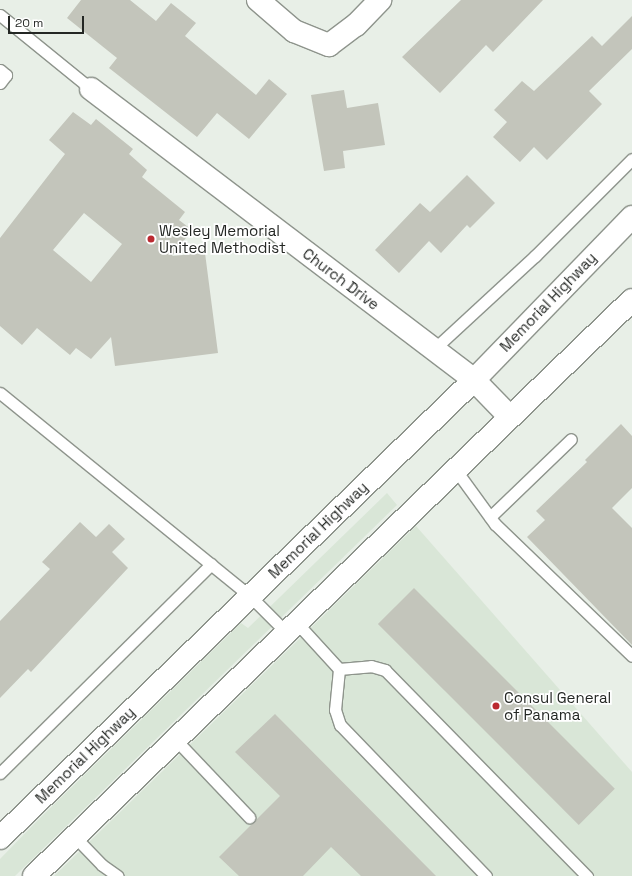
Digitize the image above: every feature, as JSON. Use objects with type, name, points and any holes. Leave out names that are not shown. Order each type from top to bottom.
[{"type":"main road","points":[[258,0],[294,31],[329,45],[356,25],[380,0]]},
{"type":"main road","name":"Church Drive","points":[[91,89],[474,380],[509,416]]},
{"type":"main road","name":"Memorial Highway","points":[[0,838],[474,380],[632,217]]},
{"type":"main road","points":[[34,876],[509,416],[632,300]]},
{"type":"lane","points":[[0,15],[91,89]]},
{"type":"lane","points":[[0,70],[6,75],[0,83]]},
{"type":"lane","points":[[433,350],[535,256],[632,159]]},
{"type":"lane","points":[[0,393],[250,596],[291,627],[339,669],[371,666],[385,670],[587,876]]},
{"type":"lane","points":[[490,517],[571,439]]},
{"type":"lane","points":[[455,469],[490,517],[632,656]]},
{"type":"lane","points":[[0,773],[211,564]]},
{"type":"lane","points":[[339,669],[335,710],[340,725],[486,876]]},
{"type":"lane","points":[[175,739],[249,817]]},
{"type":"lane","points":[[74,836],[102,865],[118,876]]},
{"type":"shaded area","points":[[387,493],[397,505],[15,876],[0,876],[0,859],[41,817],[241,623],[248,628]]},
{"type":"shaded area","points":[[416,526],[632,772],[632,876],[54,876]]},
{"type":"building","points":[[81,0],[130,0],[156,21],[171,3],[196,23],[185,36],[256,95],[269,79],[287,94],[249,139],[217,113],[197,137],[109,68],[117,58],[67,18]]},
{"type":"building","points":[[461,0],[543,0],[493,52],[486,45],[440,93],[402,57]]},
{"type":"building","points":[[632,16],[632,49],[589,91],[602,104],[547,160],[534,147],[520,162],[493,137],[507,122],[494,110],[522,81],[534,91],[592,36],[602,46]]},
{"type":"building","points":[[344,90],[347,108],[378,103],[385,145],[343,151],[345,168],[324,171],[311,95]]},
{"type":"building","name":"Wesley Memorial United Methodist","points":[[73,112],[91,125],[96,119],[133,149],[129,154],[147,170],[142,177],[185,212],[179,220],[192,230],[172,256],[205,253],[218,353],[115,366],[111,337],[91,359],[76,348],[70,355],[37,328],[22,345],[0,326],[0,238],[65,154],[49,140]],"holes":[[[84,213],[122,244],[91,282],[53,250]]]},
{"type":"building","points":[[467,175],[495,203],[470,228],[467,225],[441,253],[429,241],[399,273],[375,250],[420,203],[430,212]]},
{"type":"building","points":[[621,424],[632,436],[632,488],[612,508],[632,528],[632,645],[527,537],[545,520],[536,511],[587,462],[585,460]]},
{"type":"building","points":[[80,522],[96,537],[109,524],[125,539],[112,552],[128,568],[31,672],[28,669],[0,698],[0,621],[50,569],[42,562]]},
{"type":"building","name":"Consul General of Panama","points":[[414,588],[615,789],[579,825],[378,624]]},
{"type":"building","points":[[275,714],[436,876],[361,876],[331,847],[303,876],[239,876],[219,857],[280,796],[235,752]]},
{"type":"place","name":"Wesley Memorial United Methodist","points":[[151,239]]},
{"type":"place","name":"Consul General of Panama","points":[[496,706]]}]
